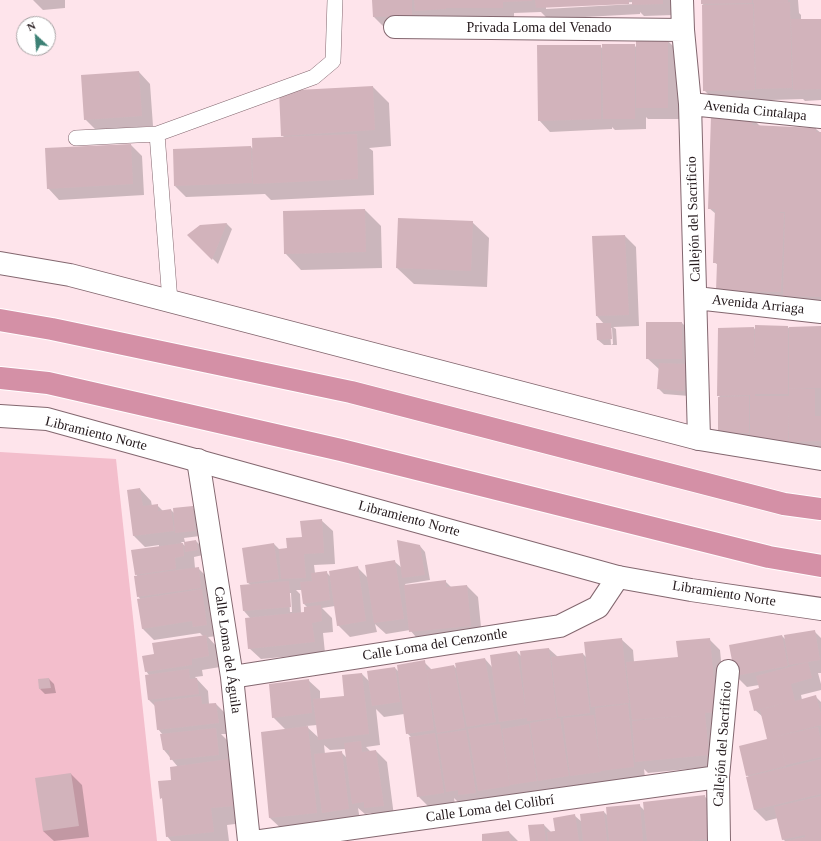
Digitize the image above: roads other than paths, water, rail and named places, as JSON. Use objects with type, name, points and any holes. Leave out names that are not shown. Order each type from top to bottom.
[{"type":"highway","points":[[0,320],[52,329],[351,392],[784,504],[821,509]]},
{"type":"highway","points":[[0,378],[48,383],[341,450],[769,557],[821,566]]},
{"type":"street","name":"Callejón del Sacrificio","points":[[682,0],[683,30],[690,104],[699,439]]},
{"type":"street","name":"Privada Loma del Venado","points":[[395,27],[683,30]]},
{"type":"street","name":"Avenida Cintalapa","points":[[690,104],[821,117]]},
{"type":"street","points":[[0,263],[70,275],[699,439],[821,459]]},
{"type":"street","name":"Avenida Arriaga","points":[[696,298],[821,312]]},
{"type":"street","name":"Libramiento Norte","points":[[0,416],[47,420],[198,460],[618,577],[691,590],[821,609]]},
{"type":"street","name":"Calle Loma del Águila","points":[[198,460],[232,677],[249,841]]},
{"type":"street","name":"Calle Loma del Cenzontle","points":[[232,677],[560,626],[598,607],[618,577]]},
{"type":"street","name":"Callejón del Sacrificio","points":[[719,841],[718,777],[728,671]]},
{"type":"street","name":"Calle Loma del Colibrí","points":[[261,841],[718,777]]},
{"type":"lane","points":[[76,138],[157,134],[314,77],[333,61],[335,0]]},
{"type":"lane","points":[[157,134],[170,301]]}]
